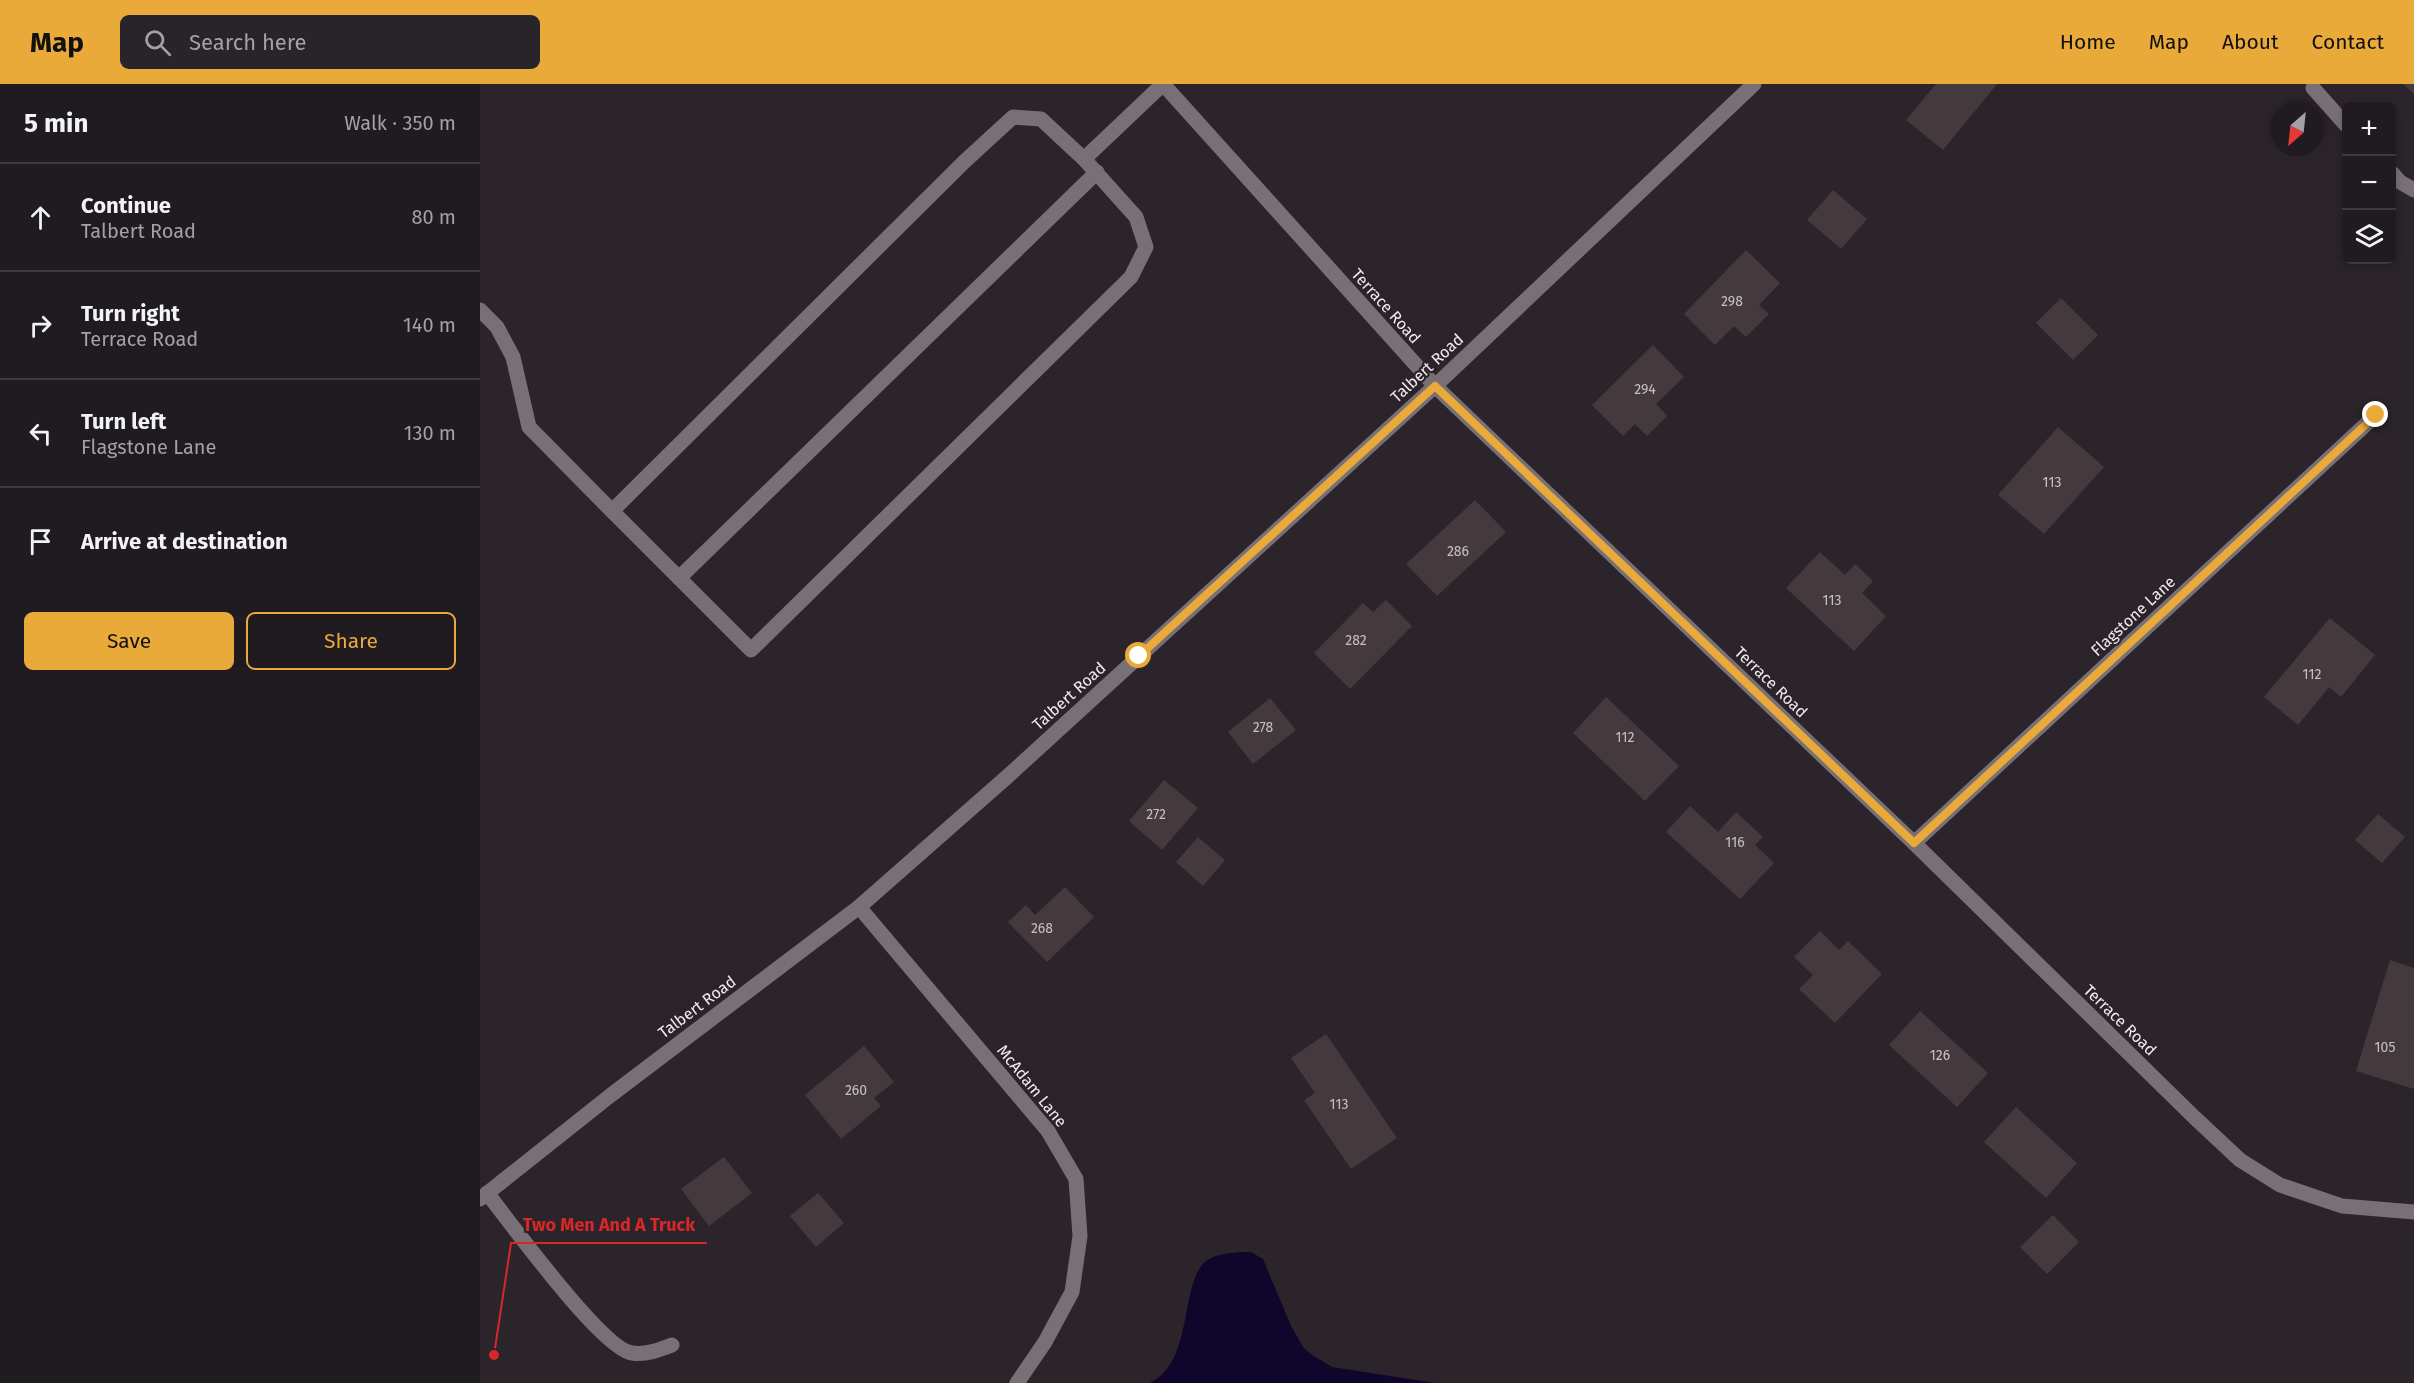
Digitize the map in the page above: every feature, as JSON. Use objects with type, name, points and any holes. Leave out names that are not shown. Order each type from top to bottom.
[{"type":"street","points":[[1084,159],[1163,84]]},
{"type":"street","name":"Terrace Road","points":[[1163,84],[1435,386],[1914,843],[2194,1118],[2240,1160],[2280,1185],[2342,1206],[2414,1212]]},
{"type":"street","name":"Talbert Road","points":[[483,1196],[611,1095],[859,907],[1008,776],[1435,386],[1754,84]]},
{"type":"street","points":[[2313,88],[2342,120]]},
{"type":"street","points":[[483,319],[497,327],[513,357],[529,427],[612,511],[751,650],[1131,277],[1146,247],[1136,217],[1084,159],[1041,120],[1013,117],[965,161],[612,511]]},
{"type":"street","points":[[679,578],[1096,172]]},
{"type":"street","points":[[2396,178],[2414,190]]},
{"type":"street","name":"Flagstone Lane","points":[[1914,843],[2376,415]]},
{"type":"street","name":"McAdam Lane","points":[[859,907],[1048,1131],[1076,1179],[1080,1236],[1072,1292],[1045,1342],[1017,1383]]},
{"type":"street","points":[[483,1196],[607,1339],[630,1353],[654,1353],[672,1345]]},
{"type":"shaded area","points":[[1251,1252],[1263,1259],[1291,1326],[1303,1347],[1312,1355],[1332,1367],[1435,1383],[1150,1383],[1164,1372],[1174,1357],[1181,1339],[1193,1283],[1199,1269],[1213,1257]]},
{"type":"building","points":[[1936,84],[1997,84],[1943,150],[1906,120]]},
{"type":"building","points":[[2403,84],[2414,84],[2414,94]]},
{"type":"building","points":[[1833,190],[1867,219],[1841,249],[1807,220]]},
{"type":"building","points":[[1746,250],[1780,283],[1759,305],[1769,314],[1746,337],[1734,326],[1715,345],[1684,314]]},
{"type":"building","points":[[2061,298],[2098,335],[2073,360],[2036,323]]},
{"type":"building","points":[[1653,345],[1684,377],[1656,404],[1667,416],[1647,436],[1635,424],[1623,436],[1592,405]]},
{"type":"building","points":[[2058,427],[2104,467],[2044,534],[1998,495]]},
{"type":"building","points":[[1475,500],[1506,532],[1437,596],[1406,564]]},
{"type":"building","points":[[1820,552],[1845,575],[1855,564],[1873,581],[1862,593],[1886,616],[1854,651],[1786,588]]},
{"type":"building","points":[[1386,600],[1412,626],[1350,689],[1314,653],[1363,603],[1373,612]]},
{"type":"building","points":[[2330,618],[2375,655],[2341,697],[2329,687],[2298,725],[2264,697]]},
{"type":"building","points":[[1606,697],[1679,766],[1645,801],[1573,733]]},
{"type":"building","points":[[1270,698],[1296,730],[1253,764],[1228,732]]},
{"type":"building","points":[[1164,780],[1198,808],[1162,850],[1129,821]]},
{"type":"building","points":[[1690,806],[1718,832],[1736,812],[1763,837],[1755,845],[1774,863],[1740,899],[1666,832]]},
{"type":"building","points":[[2378,814],[2405,837],[2382,863],[2355,840]]},
{"type":"building","points":[[1198,837],[1225,860],[1203,886],[1176,862]]},
{"type":"building","points":[[1065,887],[1094,917],[1047,962],[1008,922],[1026,905],[1035,915]]},
{"type":"building","points":[[1820,931],[1839,950],[1848,941],[1882,974],[1835,1023],[1799,989],[1813,975],[1794,957]]},
{"type":"building","points":[[2390,960],[2414,968],[2414,1089],[2356,1071]]},
{"type":"building","points":[[1920,1011],[1988,1073],[1957,1107],[1889,1045]]},
{"type":"building","points":[[1326,1034],[1397,1138],[1351,1169],[1304,1100],[1315,1093],[1291,1058]]},
{"type":"building","points":[[864,1046],[894,1082],[874,1098],[881,1106],[841,1139],[805,1095]]},
{"type":"building","points":[[2016,1107],[2077,1163],[2046,1198],[1984,1142]]},
{"type":"building","points":[[724,1157],[752,1193],[709,1226],[681,1189]]},
{"type":"building","points":[[818,1193],[844,1223],[816,1247],[790,1216]]},
{"type":"building","points":[[2053,1215],[2079,1242],[2047,1274],[2020,1247]]},
{"type":"place","name":"Two Men And A Truck","points":[[494,1355]]},
{"type":"route","points":[[1139,656],[1435,386],[1914,843],[2376,415]]}]
